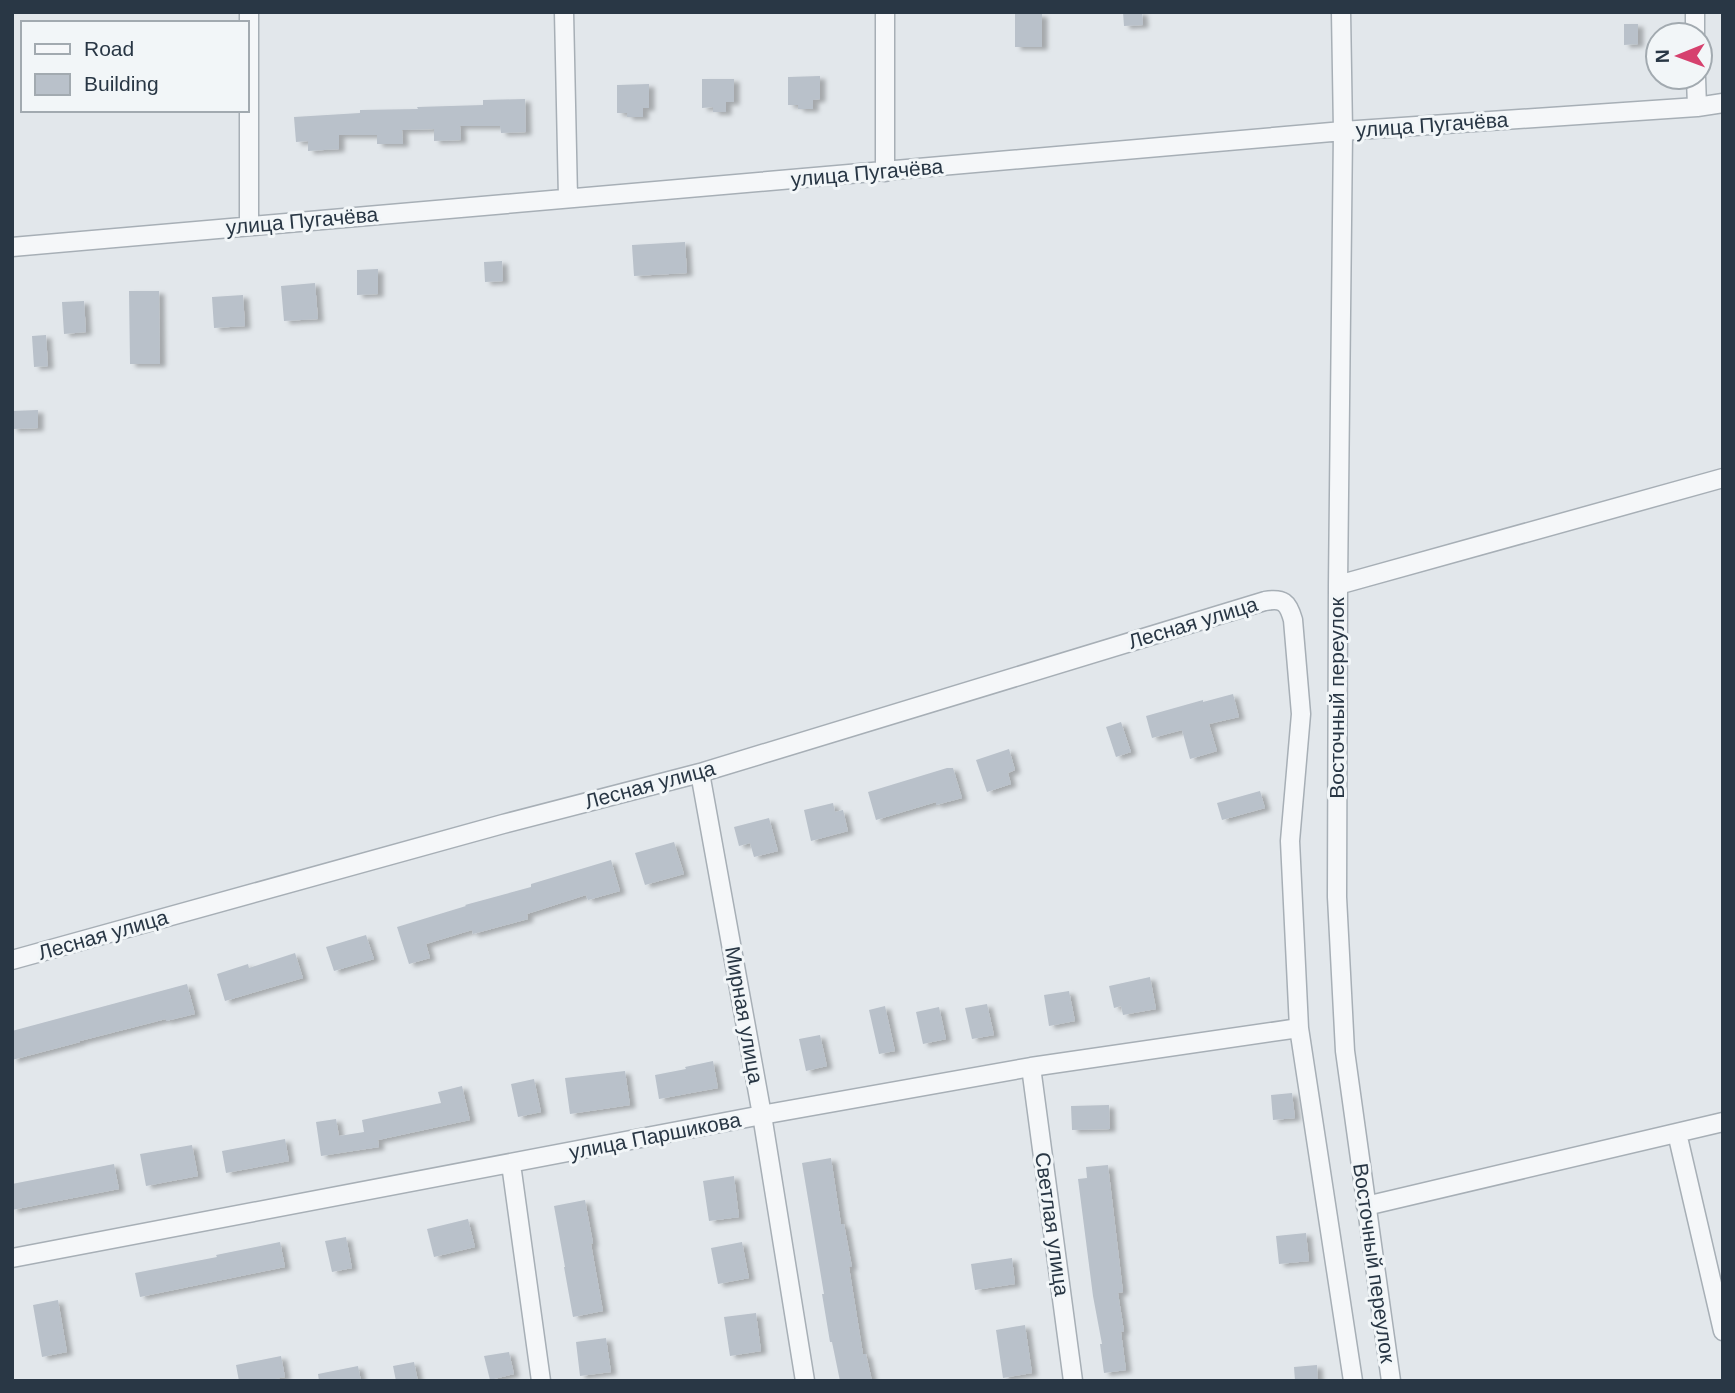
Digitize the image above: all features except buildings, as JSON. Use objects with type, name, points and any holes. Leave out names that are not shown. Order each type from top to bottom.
[{"type":"street","points":[[248,12],[249,225]]},
{"type":"street","points":[[564,12],[568,198]]},
{"type":"street","points":[[885,12],[885,172]]},
{"type":"street","name":"Восточный переулок","points":[[1342,12],[1338,910],[1345,1051],[1391,1381]]},
{"type":"street","points":[[1696,91],[1697,107]]},
{"type":"street","name":"улица Пугачёва","points":[[12,247],[1343,131],[1723,103]]},
{"type":"street","points":[[1338,584],[1723,478]]},
{"type":"street","name":"Лесная улица","points":[[12,961],[503,824],[701,773],[1265,601],[1284,601]]},
{"type":"street","name":"Восточный переулок","points":[[1284,601],[1293,620],[1301,714],[1290,841],[1300,1028],[1353,1381]]},
{"type":"street","name":"Мирная улица","points":[[701,773],[762,1115],[805,1381]]},
{"type":"street","name":"улица Паршикова","points":[[12,1258],[762,1115],[1031,1067],[1300,1028]]},
{"type":"street","name":"Светлая улица","points":[[1031,1067],[1073,1381]]},
{"type":"street","points":[[1366,1206],[1723,1122]]},
{"type":"street","points":[[1677,1133],[1723,1331]]},
{"type":"street","points":[[511,1164],[541,1381]]}]
